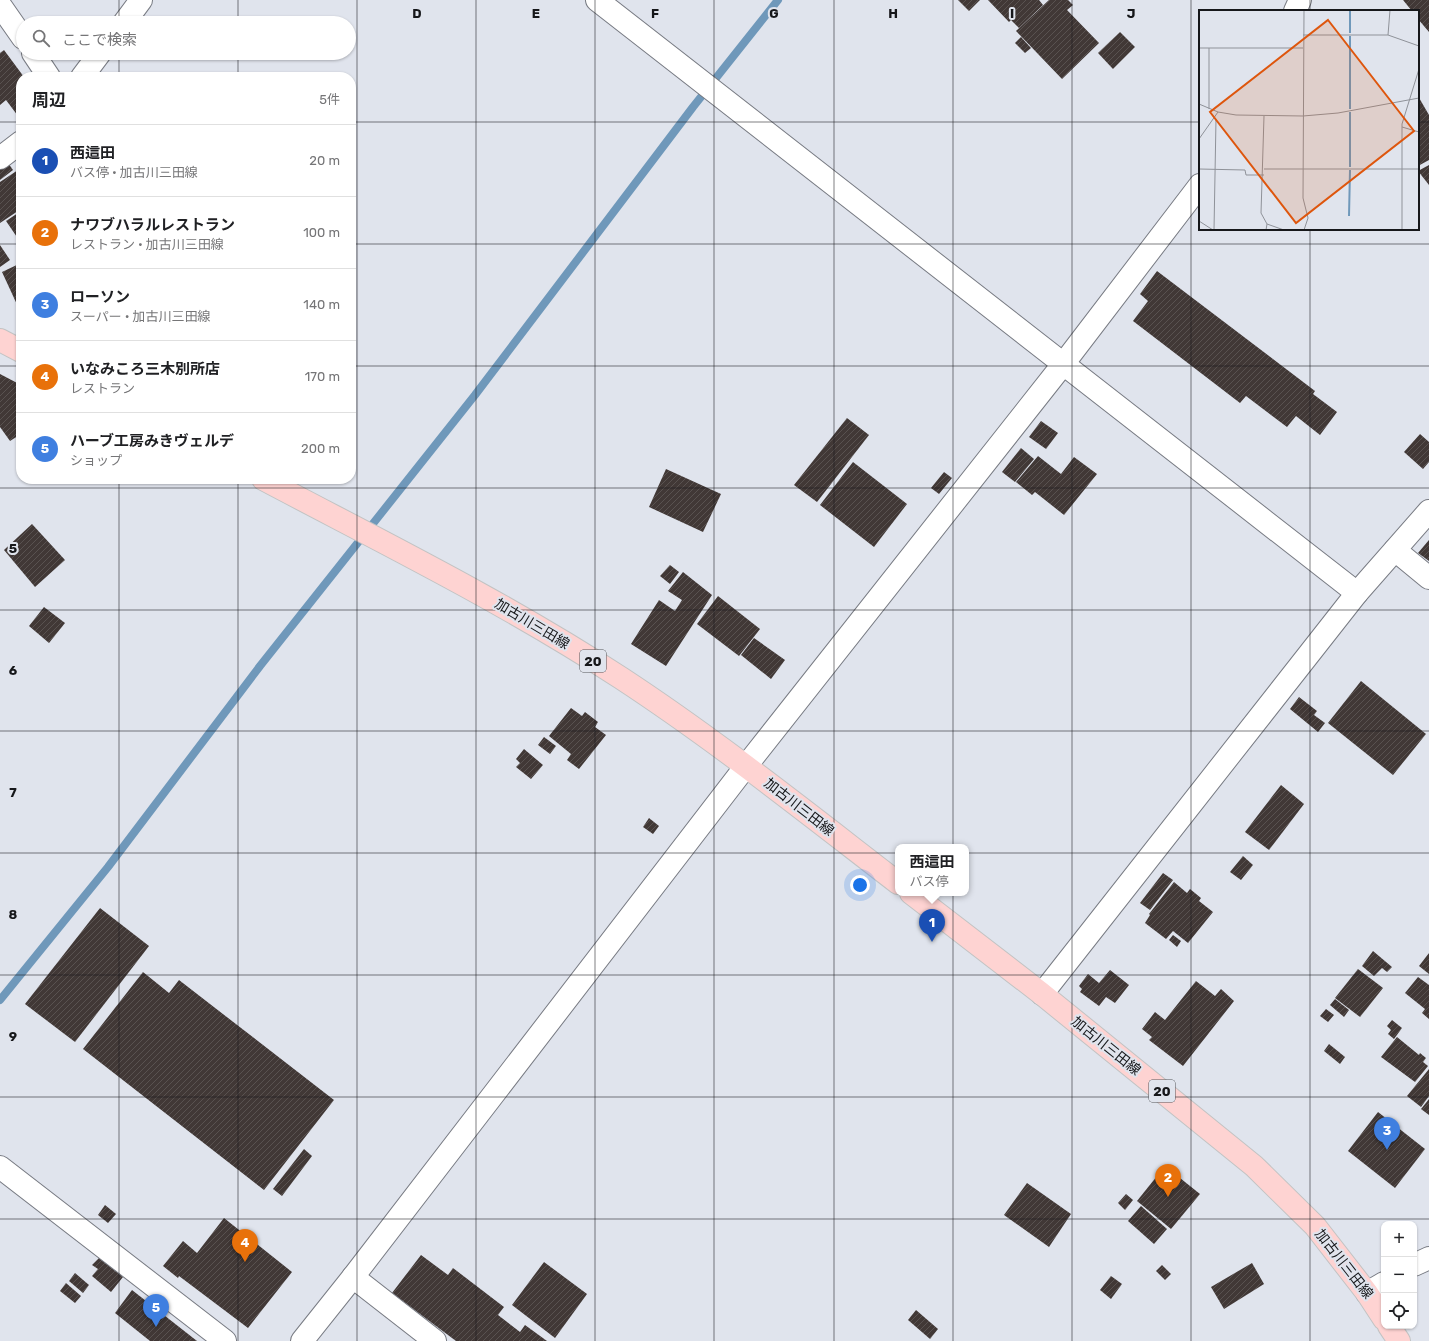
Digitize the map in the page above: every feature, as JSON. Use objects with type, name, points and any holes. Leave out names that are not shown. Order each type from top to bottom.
[{"type":"main road","points":[[0,340],[16,348]]},
{"type":"main road","name":"加古川三田線","points":[[273,484],[465,584],[621,678],[746,766],[895,881]]},
{"type":"main road","name":"加古川三田線","points":[[915,896],[1042,994],[1254,1166],[1376,1288],[1381,1307]]},
{"type":"main road","points":[[1391,1329],[1398,1341]]},
{"type":"street","points":[[129,16],[141,0]]},
{"type":"street","points":[[597,0],[1357,593]]},
{"type":"street","points":[[1295,10],[1300,0]]},
{"type":"street","points":[[0,5],[16,28]]},
{"type":"street","points":[[38,60],[46,72]]},
{"type":"street","points":[[86,72],[95,60]]},
{"type":"street","points":[[0,158],[16,146]]},
{"type":"street","points":[[302,1341],[353,1277],[746,766],[1064,364],[1199,186]]},
{"type":"street","points":[[1042,994],[1357,593],[1429,512]]},
{"type":"street","points":[[1395,550],[1429,578]]},
{"type":"street","points":[[0,1167],[225,1341]]},
{"type":"street","points":[[353,1277],[435,1341]]},
{"type":"building","points":[[958,0],[980,0],[969,11]]},
{"type":"building","points":[[988,0],[1039,0],[1043,5],[1019,28],[1011,20],[1009,22]]},
{"type":"building","points":[[1049,0],[1068,0],[1073,5],[1067,10],[1099,43],[1062,79],[1016,31]]},
{"type":"building","points":[[1403,0],[1429,0],[1429,32],[1419,20],[1419,10],[1411,10]]},
{"type":"building","points":[[1120,32],[1135,47],[1113,69],[1098,53]]},
{"type":"building","points":[[1021,37],[1031,48],[1025,53],[1015,43]]},
{"type":"building","points":[[4,50],[20,72],[16,72],[16,113],[6,100],[0,105],[0,53]]},
{"type":"building","points":[[1419,98],[1429,115],[1429,160],[1419,165]]},
{"type":"building","points":[[6,160],[13,170],[0,180],[0,165]]},
{"type":"building","points":[[1429,165],[1429,185],[1419,172],[1419,170]]},
{"type":"building","points":[[16,171],[16,212],[0,223],[0,182]]},
{"type":"building","points":[[16,214],[16,236],[6,221]]},
{"type":"building","points":[[0,245],[10,260],[0,267]]},
{"type":"building","points":[[16,265],[16,302],[2,272]]},
{"type":"building","points":[[1157,271],[1315,391],[1313,394],[1337,412],[1320,435],[1296,416],[1287,427],[1246,396],[1240,403],[1133,321],[1148,301],[1140,294]]},
{"type":"building","points":[[0,374],[16,382],[16,437],[10,441],[0,427]]},
{"type":"building","points":[[847,418],[869,435],[817,502],[794,485]]},
{"type":"building","points":[[1041,421],[1058,433],[1046,449],[1029,437]]},
{"type":"building","points":[[1420,434],[1429,442],[1429,462],[1423,469],[1404,452]]},
{"type":"building","points":[[1021,448],[1034,459],[1015,482],[1002,472]]},
{"type":"building","points":[[1038,456],[1061,474],[1074,457],[1097,474],[1064,515],[1035,492],[1032,495],[1016,482]]},
{"type":"building","points":[[853,462],[907,504],[874,547],[820,505]]},
{"type":"building","points":[[666,469],[721,494],[703,532],[649,507]]},
{"type":"building","points":[[944,472],[952,478],[939,494],[931,488]]},
{"type":"building","points":[[32,524],[65,560],[35,587],[4,550]]},
{"type":"building","points":[[1429,540],[1429,561],[1418,553]]},
{"type":"building","points":[[670,565],[679,572],[670,584],[660,576]]},
{"type":"building","points":[[683,572],[712,595],[666,666],[631,644],[659,600],[675,611],[682,600],[668,591]]},
{"type":"building","points":[[718,596],[760,629],[739,656],[697,624]]},
{"type":"building","points":[[44,607],[65,623],[49,643],[29,626]]},
{"type":"building","points":[[754,638],[785,660],[771,679],[741,655]]},
{"type":"building","points":[[1361,681],[1426,734],[1393,775],[1328,723]]},
{"type":"building","points":[[1299,697],[1317,711],[1314,715],[1325,723],[1318,732],[1290,709]]},
{"type":"building","points":[[571,708],[582,716],[585,712],[598,722],[595,727],[606,735],[579,769],[567,760],[571,754],[549,736]]},
{"type":"building","points":[[544,737],[556,746],[550,754],[538,745]]},
{"type":"building","points":[[524,749],[543,765],[531,779],[516,767],[520,763],[516,759]]},
{"type":"building","points":[[1281,785],[1304,804],[1269,850],[1245,832]]},
{"type":"building","points":[[649,818],[659,826],[653,834],[643,827]]},
{"type":"building","points":[[1243,856],[1253,865],[1241,880],[1230,872]]},
{"type":"building","points":[[1163,873],[1173,880],[1150,910],[1140,903]]},
{"type":"building","points":[[1174,882],[1187,893],[1190,889],[1201,898],[1199,901],[1213,912],[1188,943],[1173,931],[1166,939],[1145,923],[1150,915],[1149,914]]},
{"type":"building","points":[[100,908],[149,946],[75,1042],[25,1004]]},
{"type":"building","points":[[1173,935],[1181,941],[1177,947],[1169,940]]},
{"type":"building","points":[[1373,951],[1392,967],[1387,972],[1382,968],[1374,976],[1362,966]]},
{"type":"building","points":[[1429,953],[1429,974],[1419,966]]},
{"type":"building","points":[[1358,969],[1383,988],[1360,1017],[1335,998]]},
{"type":"building","points":[[1110,970],[1129,985],[1115,1003],[1106,997],[1099,1006],[1080,992],[1082,989],[1079,986],[1088,974],[1099,983]]},
{"type":"building","points":[[143,972],[169,993],[179,980],[334,1100],[264,1190],[83,1049]]},
{"type":"building","points":[[1418,977],[1429,985],[1429,1019],[1422,1013],[1425,1009],[1405,993]]},
{"type":"building","points":[[1196,981],[1215,996],[1221,989],[1234,1001],[1183,1066],[1149,1040],[1152,1037],[1142,1029],[1155,1012],[1165,1020]]},
{"type":"building","points":[[1335,999],[1349,1010],[1344,1017],[1330,1005]]},
{"type":"building","points":[[1326,1009],[1334,1015],[1328,1022],[1320,1016]]},
{"type":"building","points":[[1392,1020],[1402,1028],[1394,1039],[1388,1034],[1391,1030],[1387,1026]]},
{"type":"building","points":[[1397,1037],[1419,1055],[1420,1053],[1426,1058],[1423,1062],[1428,1066],[1415,1082],[1381,1057]]},
{"type":"building","points":[[1329,1044],[1345,1057],[1340,1064],[1324,1051]]},
{"type":"building","points":[[1429,1069],[1429,1096],[1421,1107],[1407,1096]]},
{"type":"building","points":[[1429,1099],[1429,1115],[1421,1109]]},
{"type":"building","points":[[1378,1112],[1425,1149],[1395,1188],[1348,1151]]},
{"type":"building","points":[[304,1149],[312,1156],[282,1196],[273,1189]]},
{"type":"building","points":[[1165,1166],[1200,1194],[1171,1229],[1137,1201]]},
{"type":"building","points":[[1027,1183],[1071,1214],[1049,1247],[1004,1215]]},
{"type":"building","points":[[1126,1194],[1133,1200],[1125,1210],[1118,1203]]},
{"type":"building","points":[[105,1205],[116,1214],[108,1223],[98,1215]]},
{"type":"building","points":[[1141,1206],[1167,1229],[1154,1244],[1128,1221]]},
{"type":"building","points":[[224,1218],[292,1272],[248,1328],[179,1276],[178,1278],[163,1266],[183,1241],[197,1253]]},
{"type":"building","points":[[421,1255],[448,1275],[453,1268],[504,1307],[498,1315],[520,1332],[525,1325],[547,1341],[456,1341],[392,1293]]},
{"type":"building","points":[[99,1258],[123,1277],[111,1292],[92,1276],[98,1269],[92,1265]]},
{"type":"building","points":[[544,1262],[587,1294],[555,1338],[512,1305]]},
{"type":"building","points":[[1252,1263],[1264,1284],[1224,1309],[1211,1287]]},
{"type":"building","points":[[1162,1265],[1171,1274],[1165,1280],[1156,1271]]},
{"type":"building","points":[[75,1273],[89,1285],[83,1293],[69,1281]]},
{"type":"building","points":[[1111,1276],[1122,1284],[1111,1299],[1100,1290]]},
{"type":"building","points":[[66,1283],[81,1296],[75,1303],[60,1291]]},
{"type":"building","points":[[132,1290],[197,1341],[150,1341],[115,1313]]},
{"type":"building","points":[[916,1310],[938,1329],[930,1339],[908,1320]]},
{"type":"waterway","points":[[0,1000],[108,867],[260,666],[475,395],[693,107],[778,0]]},
{"type":"place","name":"西這田","points":[[932,942]]},
{"type":"place","name":"ローソン","points":[[1387,1150]]},
{"type":"place","name":"ナワブハラルレストラン","points":[[1168,1197]]},
{"type":"place","name":"いなみころ三木別所店","points":[[245,1262]]},
{"type":"place","name":"ハーブ工房みきヴェルデ","points":[[156,1327]]}]
